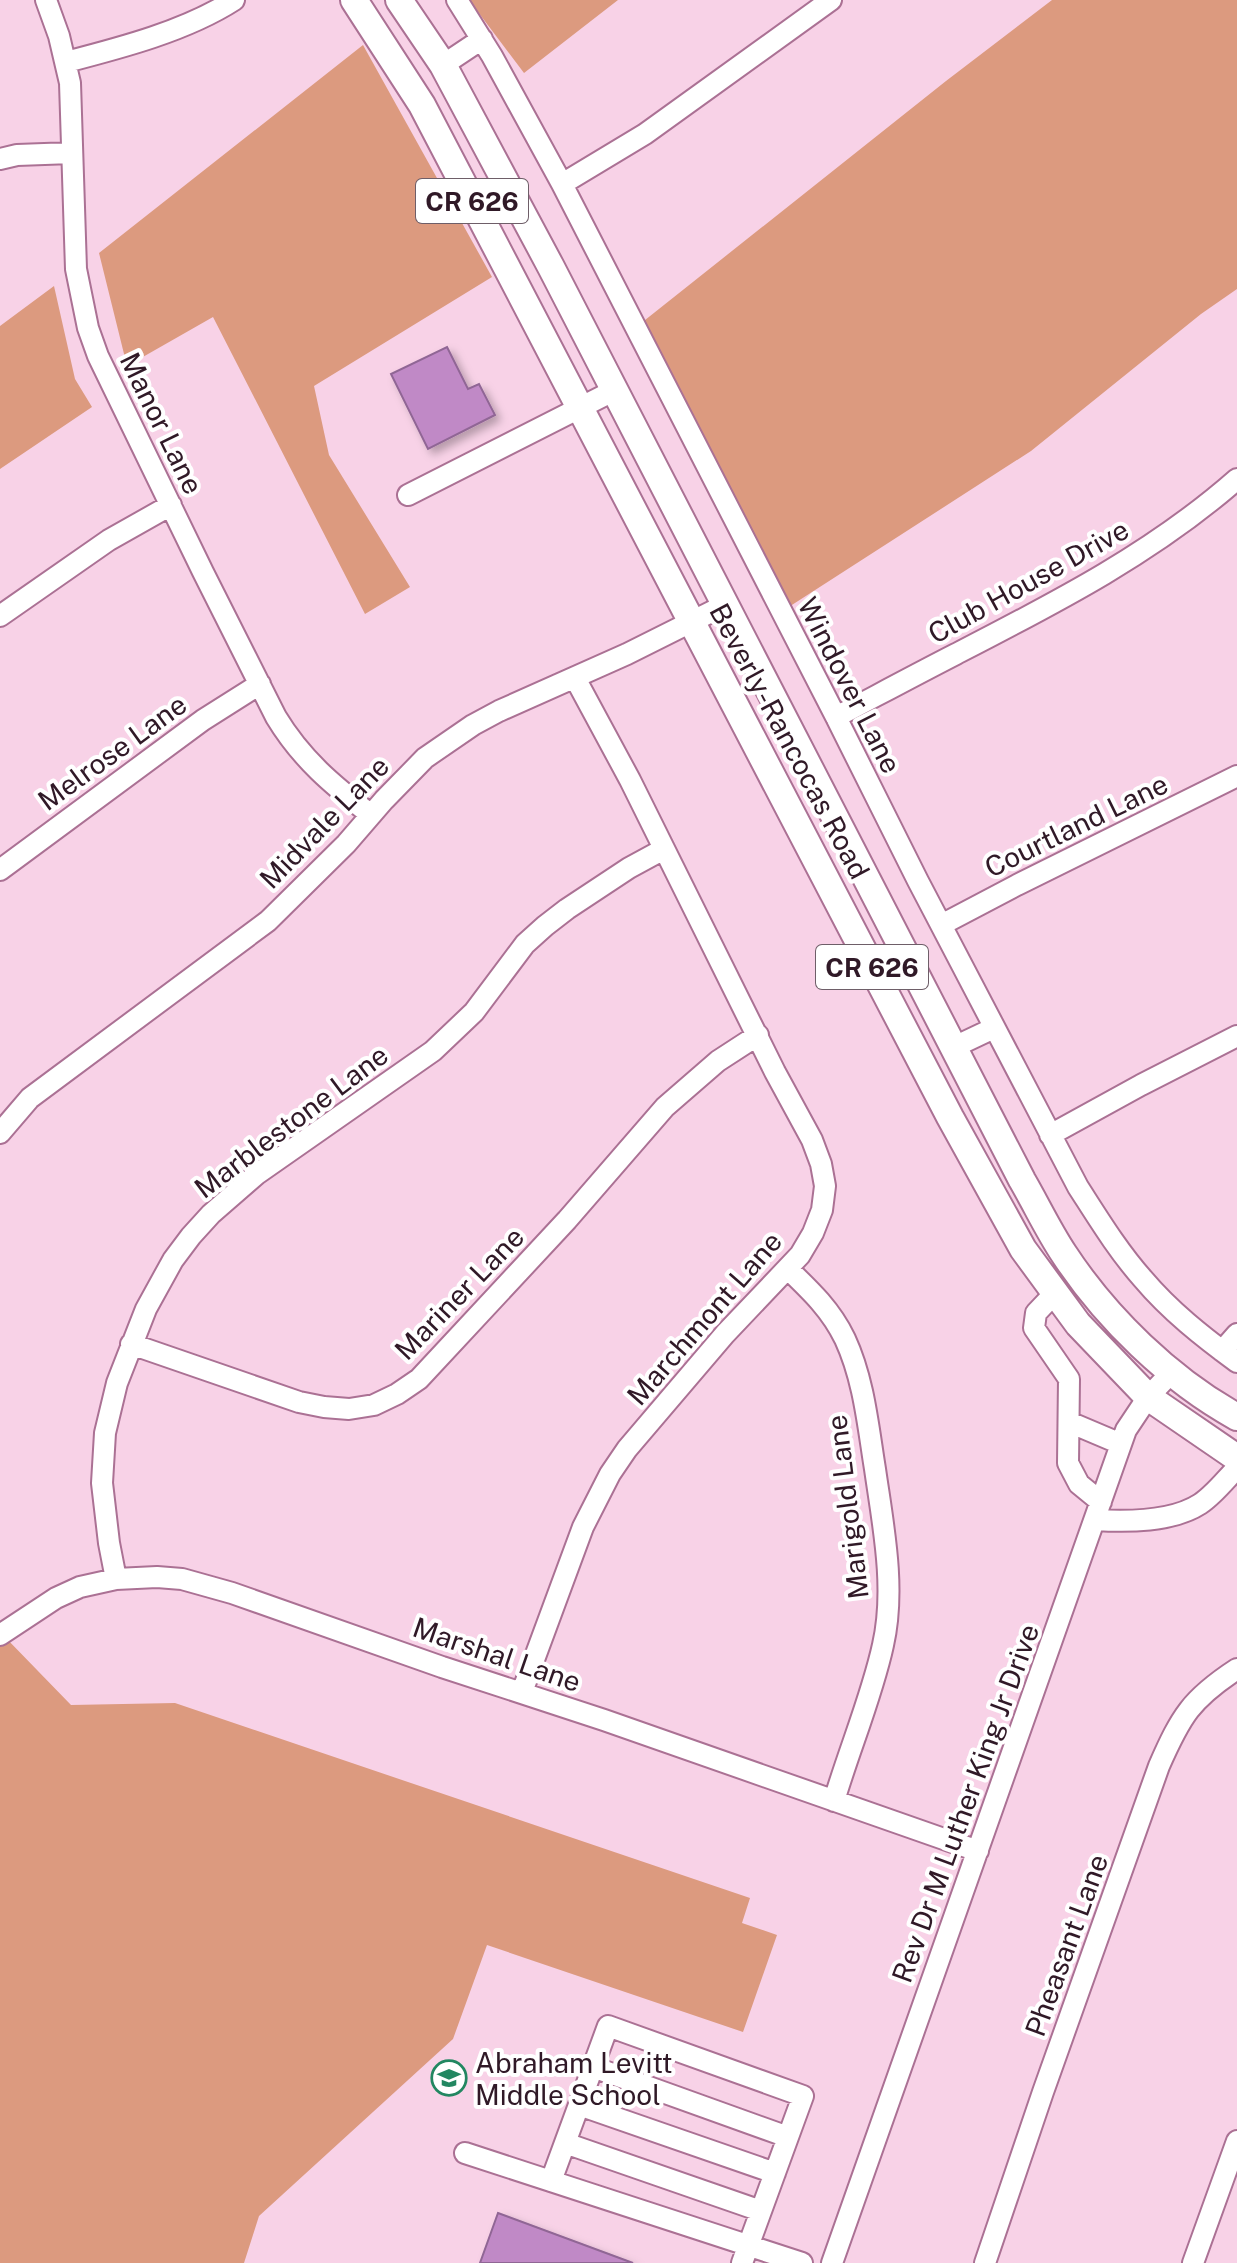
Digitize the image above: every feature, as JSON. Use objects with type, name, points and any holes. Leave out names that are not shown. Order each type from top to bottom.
[{"type":"main road","name":"Beverly-Rancocas Road","points":[[354,0],[422,105],[950,1117],[1016,1236],[1078,1324],[1148,1397],[1237,1458]]},
{"type":"main road","name":"Beverly-Rancocas Road","points":[[399,0],[443,65],[615,390],[1022,1180],[1065,1255],[1108,1311],[1171,1373],[1237,1417]]},
{"type":"main road","points":[[841,908],[863,920],[879,936],[924,1023],[937,1039],[954,1047]]},
{"type":"street","name":"Manor Lane","points":[[46,0],[59,36],[70,83],[76,269],[88,328],[110,383],[276,717],[300,753],[341,792],[371,815]]},
{"type":"street","points":[[66,62],[118,49],[195,21],[234,0]]},
{"type":"street","name":"Windover Lane","points":[[457,0],[562,184],[994,1028],[1092,1210],[1142,1279],[1183,1319],[1229,1356]]},
{"type":"street","points":[[562,184],[645,134],[831,0]]},
{"type":"street","points":[[443,65],[482,39]]},
{"type":"street","points":[[0,159],[17,155],[72,153]]},
{"type":"street","points":[[408,495],[615,390]]},
{"type":"street","name":"Club House Drive","points":[[836,717],[1096,580],[1185,522],[1237,479]]},
{"type":"street","points":[[0,616],[109,540],[171,505]]},
{"type":"street","name":"Midvale Lane","points":[[0,1133],[30,1098],[51,1081],[268,921],[346,844],[425,758],[473,725],[693,623],[725,605]]},
{"type":"street","name":"Marchmont Lane","points":[[522,1692],[583,1527],[610,1474],[627,1449],[725,1334],[788,1269],[813,1233],[822,1210],[825,1186],[812,1140],[575,678]]},
{"type":"street","name":"Melrose Lane","points":[[0,870],[203,720],[260,684]]},
{"type":"street","name":"Courtland Lane","points":[[941,925],[1237,776]]},
{"type":"street","name":"Marblestone Lane","points":[[116,1579],[104,1505],[102,1459],[110,1409],[131,1344],[173,1260],[211,1214],[257,1174],[433,1051],[474,1012],[525,944],[545,926],[616,877],[664,849]]},
{"type":"street","points":[[954,1047],[994,1028]]},
{"type":"street","name":"Mariner Lane","points":[[131,1344],[274,1394],[324,1407],[349,1409],[374,1405],[397,1394],[419,1379],[456,1341],[665,1107],[718,1061],[758,1035]]},
{"type":"street","points":[[1050,1135],[1237,1036]]},
{"type":"street","name":"Marigold Lane","points":[[788,1269],[827,1309],[854,1363],[869,1430],[884,1538],[888,1593],[883,1644],[834,1801]]},
{"type":"street","points":[[1055,1293],[1036,1313],[1034,1328],[1069,1379],[1068,1463],[1098,1511],[1124,1522],[1164,1518],[1200,1504],[1237,1468]]},
{"type":"street","points":[[1229,1356],[1237,1334]]},
{"type":"street","name":"Rev Dr M Luther King Jr Drive","points":[[832,2263],[1126,1430],[1148,1397],[1171,1373]]},
{"type":"street","points":[[1069,1422],[1121,1444]]},
{"type":"street","name":"Marshal Lane","points":[[0,1635],[56,1598],[80,1587],[116,1579],[157,1577],[207,1585],[978,1851]]},
{"type":"street","name":"Pheasant Lane","points":[[985,2263],[1159,1766],[1180,1721],[1194,1702],[1237,1669]]},
{"type":"street","points":[[551,2181],[608,2026],[803,2096],[745,2254]]},
{"type":"street","points":[[593,2067],[788,2137]]},
{"type":"street","points":[[579,2105],[775,2173]]},
{"type":"street","points":[[1193,2263],[1237,2141]]},
{"type":"street","points":[[565,2143],[761,2211]]},
{"type":"street","points":[[465,2153],[551,2181],[745,2254],[802,2263]]},
{"type":"shaded area","points":[[469,0],[618,0],[524,73]]},
{"type":"shaded area","points":[[1052,0],[1237,0],[1237,289],[1201,314],[1031,451],[781,612],[635,328]]},
{"type":"shaded area","points":[[363,45],[492,277],[314,386],[329,455],[410,587],[365,614],[213,317],[127,366],[99,253]]},
{"type":"shaded area","points":[[54,286],[75,379],[92,407],[0,469],[0,326]]},
{"type":"shaded area","points":[[4,1636],[71,1705],[175,1703],[750,1898],[742,1923],[777,1935],[743,2032],[487,1945],[453,2039],[259,2216],[244,2263],[0,2263],[0,1638]]},
{"type":"building","points":[[447,347],[468,389],[479,384],[495,415],[428,449],[391,374]]},
{"type":"building","points":[[498,2213],[633,2263],[480,2263]]},
{"type":"place","name":"Abraham Levitt Middle School","points":[[449,2078]]}]
